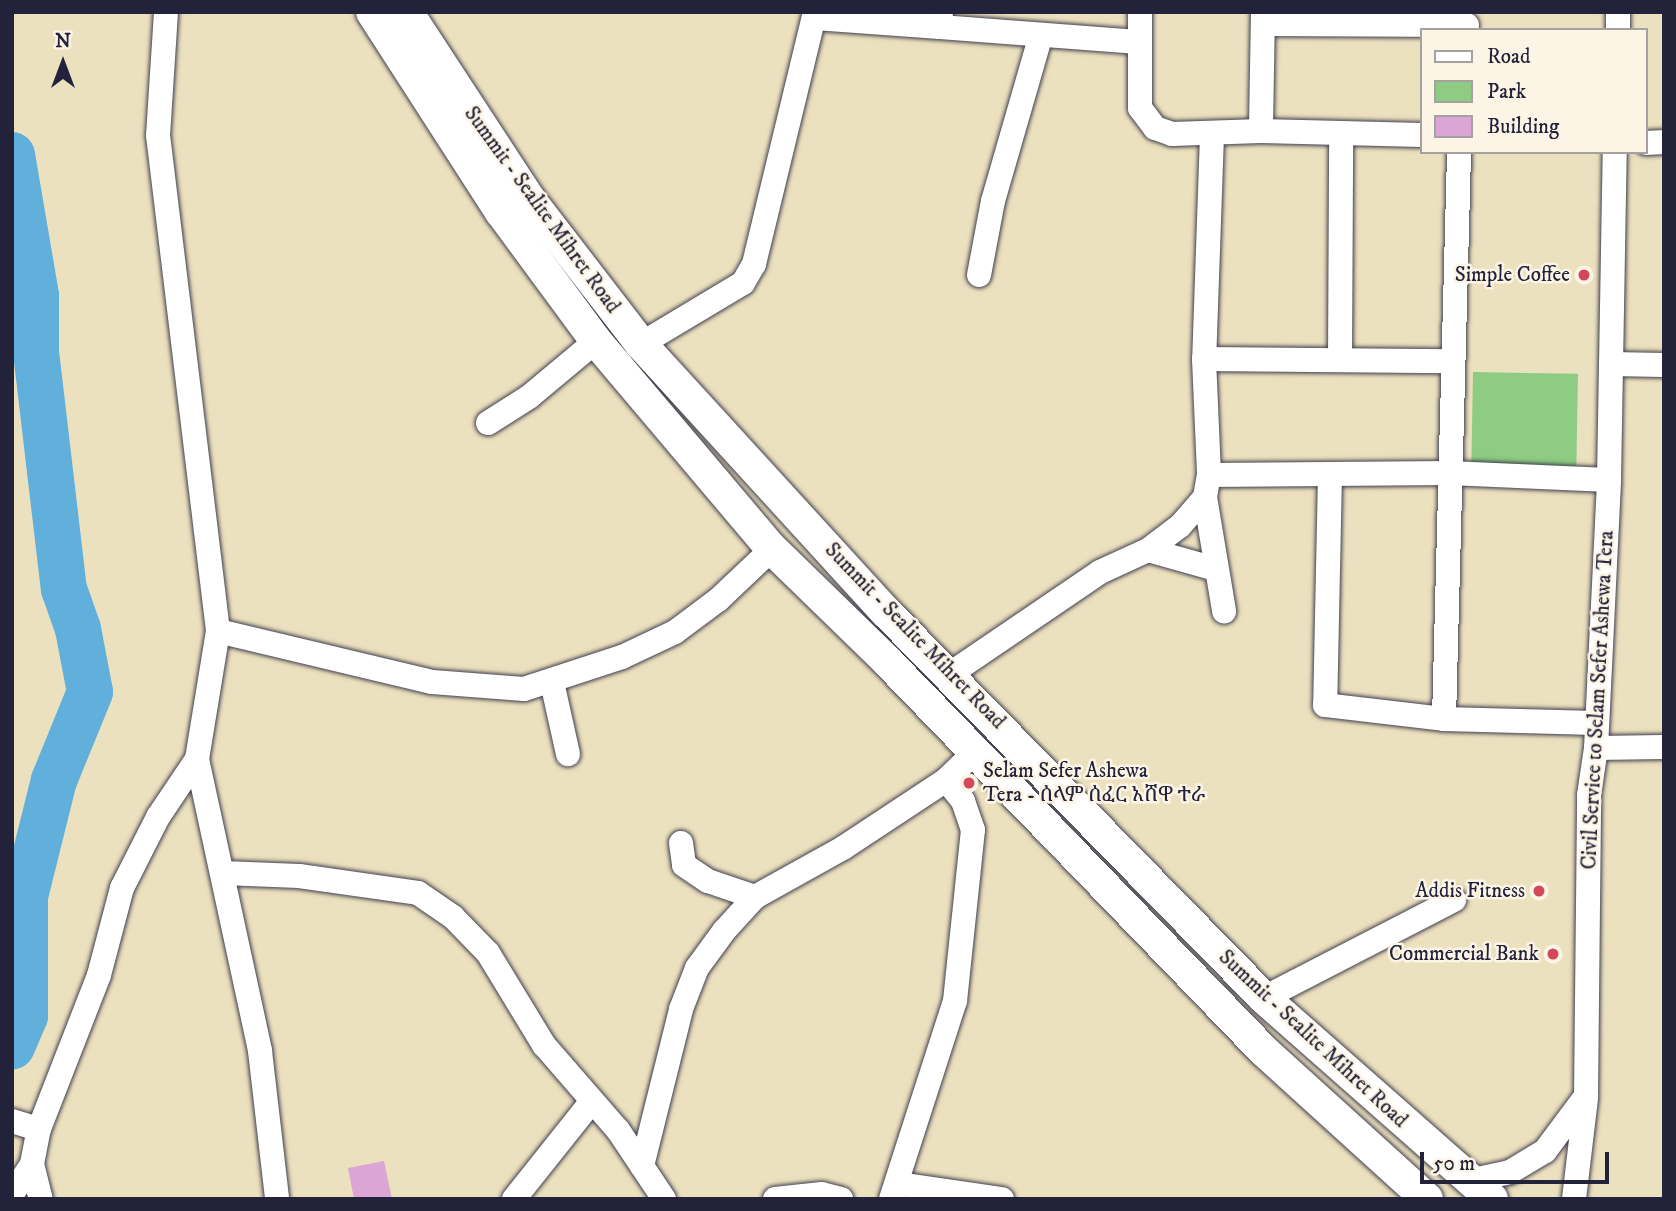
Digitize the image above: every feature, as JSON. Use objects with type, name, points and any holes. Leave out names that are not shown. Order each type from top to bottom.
[{"type":"main road","points":[[372,12],[501,212],[596,341],[772,549],[1264,1051],[1427,1199]]},
{"type":"main road","name":"Summit - Sealite Mihret Road","points":[[407,12],[530,200],[641,344],[886,612],[950,674],[1264,998],[1480,1190]]},
{"type":"main road","points":[[860,636],[886,612]]},
{"type":"street","points":[[166,12],[158,135],[218,631],[197,759],[260,1051],[276,1199]]},
{"type":"street","points":[[1140,12],[1140,108],[1155,128],[1172,134],[1212,135],[1261,131],[1420,135]]},
{"type":"street","points":[[641,344],[743,283],[754,264],[815,15],[941,20],[1041,35],[1138,42]]},
{"type":"street","points":[[1261,131],[1263,18],[1467,22]]},
{"type":"street","points":[[979,275],[993,201],[1041,35]]},
{"type":"street","points":[[1340,360],[1341,134]]},
{"type":"street","points":[[1212,135],[1204,359],[1207,486],[1215,569],[1224,611]]},
{"type":"street","points":[[1444,719],[1459,154]]},
{"type":"street","name":"Civil Service to Selam Sefer Ashewa Tera","points":[[1574,1199],[1586,1096],[1589,796],[1596,748],[1609,480],[1615,154]]},
{"type":"street","points":[[488,423],[529,397],[596,341]]},
{"type":"street","points":[[1204,359],[1452,361]]},
{"type":"street","points":[[1612,364],[1664,365]]},
{"type":"street","points":[[1207,486],[1330,474],[1449,473],[1609,480]]},
{"type":"street","points":[[1330,474],[1325,705],[1444,719],[1596,723]]},
{"type":"street","points":[[950,674],[1100,572],[1148,550],[1181,526],[1207,486]]},
{"type":"street","points":[[218,631],[432,682],[524,689],[622,657],[675,632],[718,600],[772,549]]},
{"type":"street","points":[[1148,550],[1215,569]]},
{"type":"street","points":[[552,682],[568,754]]},
{"type":"street","points":[[1596,748],[1664,747]]},
{"type":"street","points":[[642,1166],[681,1009],[697,968],[755,897],[843,848],[946,780],[973,754]]},
{"type":"street","points":[[12,1194],[32,1164],[40,1129],[99,975],[122,888],[158,817],[197,759]]},
{"type":"street","points":[[946,780],[963,802],[973,830],[956,1001],[895,1191],[1002,1199]]},
{"type":"street","points":[[681,843],[684,865],[708,881],[755,897]]},
{"type":"street","points":[[223,873],[299,876],[418,893],[453,917],[488,953],[544,1045],[592,1101],[664,1199]]},
{"type":"street","points":[[1264,998],[1454,900]]},
{"type":"street","points":[[1480,1190],[1545,1152],[1586,1096]]},
{"type":"street","points":[[514,1199],[592,1101]]},
{"type":"street","points":[[12,1121],[40,1129]]},
{"type":"street","points":[[32,1164],[41,1199]]},
{"type":"street","points":[[775,1199],[822,1194],[841,1199]]},
{"type":"green space","points":[[1473,372],[1578,374],[1576,469],[1471,467]]},
{"type":"building","points":[[384,1161],[392,1199],[354,1199],[348,1168]]},
{"type":"waterway","points":[[12,155],[36,296],[36,352],[64,589],[78,629],[90,692],[54,780],[25,896],[25,1016],[12,1046]]},
{"type":"place","name":"Simple Coffee","points":[[1584,275]]},
{"type":"place","name":"Selam Sefer Ashewa Tera - ሰላም ሰፈር አሸዋ ተራ","points":[[969,783]]},
{"type":"place","name":"Addis Fitness","points":[[1539,891]]},
{"type":"place","name":"Commercial Bank","points":[[1553,954]]}]
